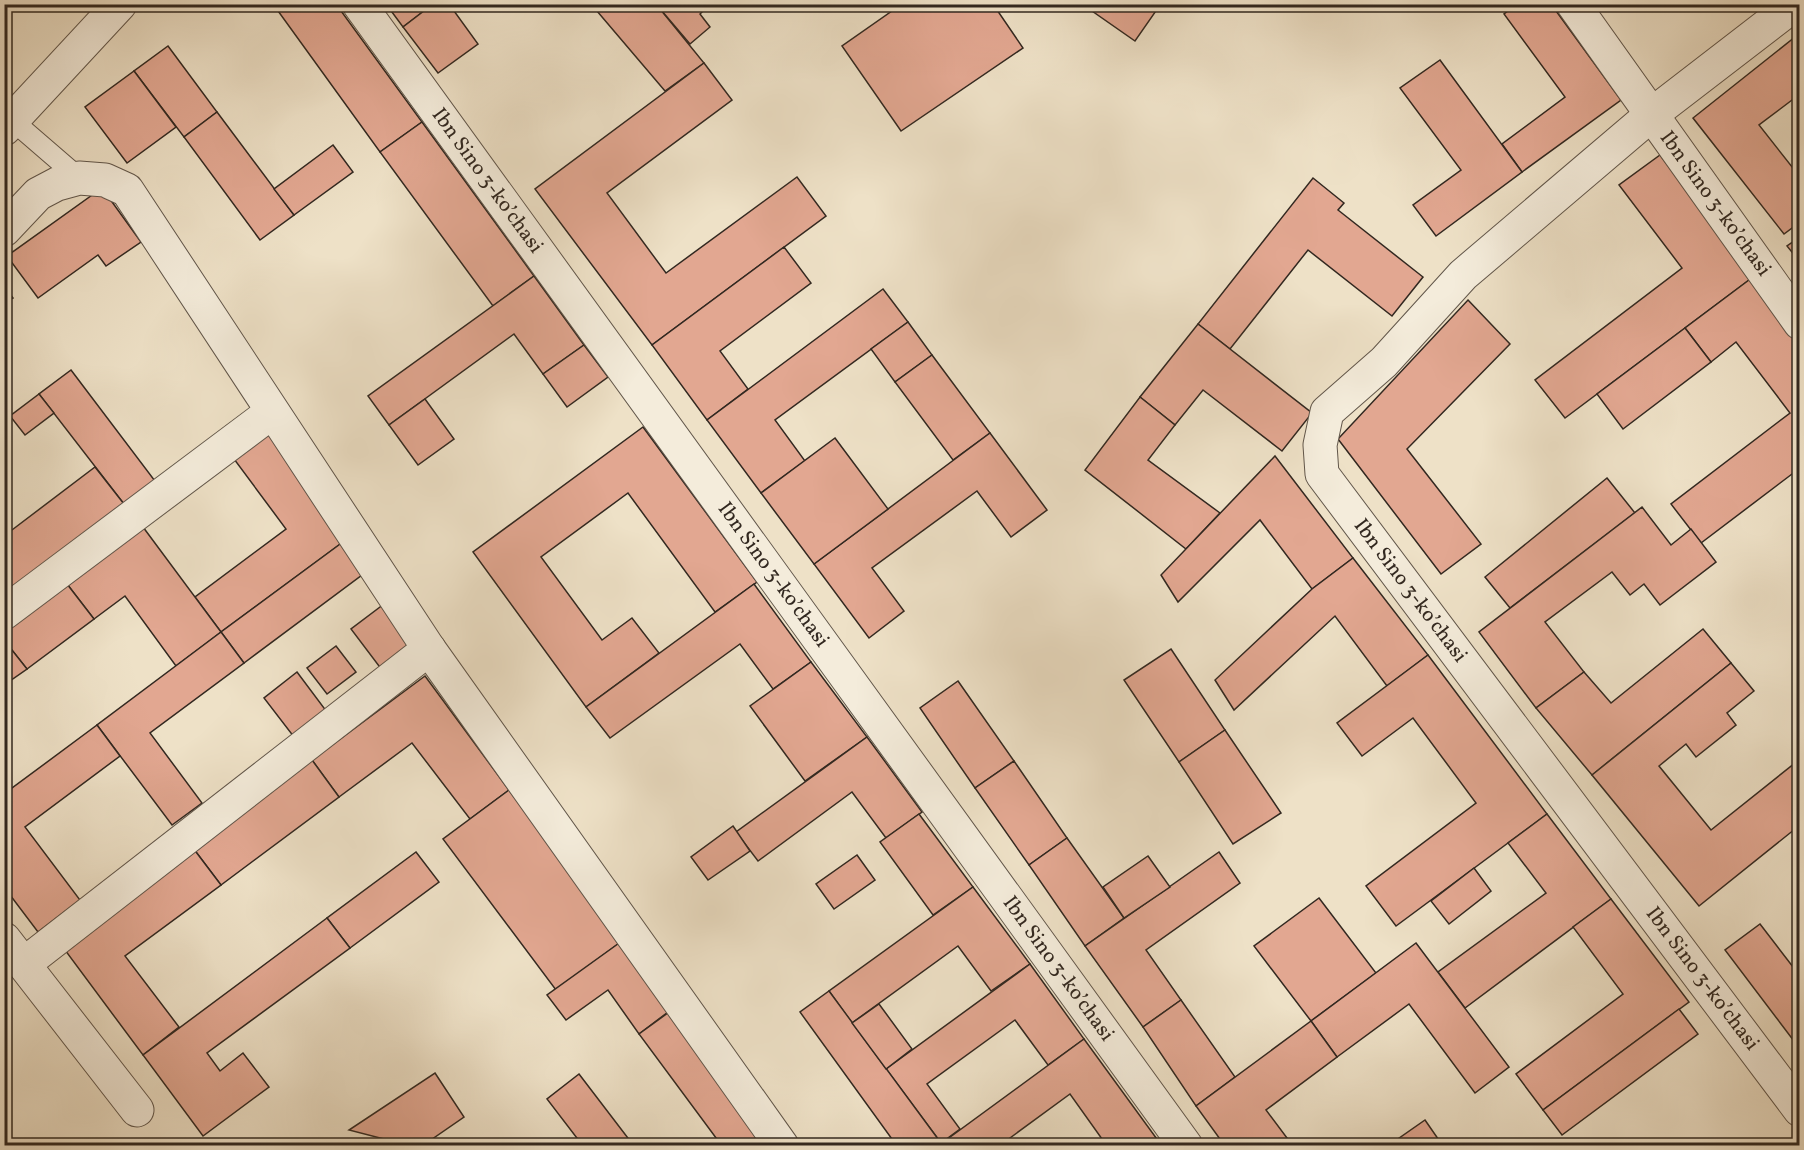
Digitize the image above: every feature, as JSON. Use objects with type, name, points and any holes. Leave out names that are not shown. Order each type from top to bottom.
[{"type":"street","points":[[9,125],[120,4]]},
{"type":"street","name":"Ibn Sino 3-koʼchasi","points":[[359,4],[1186,1146]]},
{"type":"street","name":"Ibn Sino 3-koʼchasi","points":[[1573,4],[1800,323]]},
{"type":"street","name":"Ibn Sino 3-koʼchasi","points":[[1795,4],[1650,115],[1463,275],[1384,362],[1327,412],[1320,445],[1322,474],[1800,1110]]},
{"type":"street","points":[[4,230],[38,194],[57,184],[79,178],[105,180],[127,190],[429,649],[782,1146]]},
{"type":"street","points":[[4,613],[272,412]]},
{"type":"street","points":[[137,1110],[14,952],[429,649]]},
{"type":"lane","points":[[9,125],[79,178]]},
{"type":"building","points":[[273,4],[336,4],[422,122],[380,152]]},
{"type":"building","points":[[386,4],[433,4],[403,27]]},
{"type":"building","points":[[433,4],[449,4],[478,44],[438,73],[403,27]]},
{"type":"building","points":[[591,4],[656,4],[704,63],[665,91]]},
{"type":"building","points":[[656,4],[710,4],[700,14],[710,27],[690,44]]},
{"type":"building","points":[[902,4],[993,4],[1023,48],[901,131],[842,46]]},
{"type":"building","points":[[1082,4],[1153,4],[1158,8],[1135,41]]},
{"type":"building","points":[[1517,4],[1551,4],[1621,100],[1522,172],[1502,144],[1565,97],[1504,14]]},
{"type":"building","points":[[1800,33],[1800,94],[1759,125],[1800,177],[1800,222],[1784,234],[1693,118]]},
{"type":"building","points":[[168,46],[217,112],[184,137],[134,71]]},
{"type":"building","points":[[1440,60],[1522,172],[1436,236],[1413,205],[1461,170],[1400,88]]},
{"type":"building","points":[[704,63],[732,100],[607,193],[666,273],[797,177],[826,216],[652,345],[535,189]]},
{"type":"building","points":[[134,71],[176,127],[127,163],[85,107]]},
{"type":"building","points":[[217,112],[294,215],[260,240],[184,137]]},
{"type":"building","points":[[422,122],[534,276],[493,306],[380,152]]},
{"type":"building","points":[[333,145],[353,172],[294,215],[274,189]]},
{"type":"building","points":[[1660,155],[1753,277],[1565,418],[1535,380],[1682,268],[1619,185]]},
{"type":"building","points":[[1313,178],[1344,203],[1338,210],[1423,277],[1392,316],[1308,250],[1230,349],[1198,324]]},
{"type":"building","points":[[102,188],[141,242],[106,266],[98,255],[38,298],[7,256]]},
{"type":"building","points":[[1800,237],[1800,262],[1787,246]]},
{"type":"building","points":[[784,247],[811,283],[720,351],[748,389],[707,420],[652,345]]},
{"type":"building","points":[[534,276],[584,345],[543,374],[514,334],[389,425],[368,396]]},
{"type":"building","points":[[1753,277],[1800,338],[1800,468],[1701,543],[1671,504],[1790,413],[1736,342],[1711,362],[1685,328]]},
{"type":"building","points":[[4,286],[13,298],[4,303]]},
{"type":"building","points":[[883,289],[908,322],[775,420],[805,461],[761,493],[707,420]]},
{"type":"building","points":[[1468,300],[1510,344],[1407,449],[1481,544],[1441,574],[1338,439]]},
{"type":"building","points":[[908,322],[932,355],[895,382],[871,349]]},
{"type":"building","points":[[1198,324],[1312,413],[1282,451],[1203,390],[1175,425],[1140,397]]},
{"type":"building","points":[[1685,328],[1711,362],[1623,429],[1597,394]]},
{"type":"building","points":[[584,345],[608,377],[567,407],[543,374]]},
{"type":"building","points":[[932,355],[990,433],[953,460],[895,382]]},
{"type":"building","points":[[71,370],[155,481],[124,504],[39,394]]},
{"type":"building","points":[[39,394],[54,413],[25,435],[10,416]]},
{"type":"building","points":[[1140,397],[1175,425],[1148,460],[1220,513],[1186,549],[1085,470]]},
{"type":"building","points":[[425,399],[454,439],[418,465],[389,425]]},
{"type":"building","points":[[643,427],[757,582],[715,612],[628,493],[541,557],[602,640],[632,618],[659,653],[586,707],[473,552]]},
{"type":"building","points":[[990,433],[1047,510],[1011,537],[977,491],[872,568],[904,611],[869,638],[814,564]]},
{"type":"building","points":[[268,434],[347,539],[221,632],[195,597],[286,529],[234,459]]},
{"type":"building","points":[[835,438],[888,509],[814,564],[761,493]]},
{"type":"building","points":[[1275,456],[1353,558],[1312,589],[1260,520],[1178,602],[1161,575]]},
{"type":"building","points":[[95,467],[124,504],[4,595],[4,536]]},
{"type":"building","points":[[1607,478],[1635,513],[1510,608],[1485,577]]},
{"type":"building","points":[[1642,507],[1671,545],[1691,529],[1716,562],[1660,605],[1644,584],[1630,595],[1612,572],[1545,622],[1584,672],[1536,708],[1479,632]]},
{"type":"building","points":[[143,527],[221,632],[176,666],[125,596],[94,619],[67,584]]},
{"type":"building","points":[[347,539],[370,569],[244,663],[221,632]]},
{"type":"building","points":[[1353,558],[1428,655],[1387,686],[1335,616],[1234,710],[1215,680],[1312,589]]},
{"type":"building","points":[[67,584],[94,619],[27,669],[4,640],[4,629]]},
{"type":"building","points":[[754,584],[811,662],[773,689],[740,644],[610,738],[586,707]]},
{"type":"building","points":[[388,601],[419,643],[382,670],[351,629]]},
{"type":"building","points":[[1703,629],[1731,663],[1592,775],[1536,708],[1584,672],[1611,703]]},
{"type":"building","points":[[221,632],[244,663],[150,733],[202,803],[172,825],[97,725]]},
{"type":"building","points":[[4,640],[27,669],[4,685]]},
{"type":"building","points":[[336,646],[356,672],[327,694],[307,668]]},
{"type":"building","points":[[1171,649],[1225,730],[1179,762],[1124,680]]},
{"type":"building","points":[[1428,655],[1547,814],[1396,926],[1366,886],[1476,803],[1413,718],[1362,756],[1337,723]]},
{"type":"building","points":[[811,662],[867,737],[805,781],[750,706]]},
{"type":"building","points":[[1731,663],[1754,691],[1727,713],[1736,725],[1696,757],[1686,744],[1659,766],[1711,830],[1800,759],[1800,825],[1699,906],[1592,775]]},
{"type":"building","points":[[297,672],[327,712],[294,737],[264,698]]},
{"type":"building","points":[[425,676],[509,790],[470,819],[412,743],[339,797],[312,760]]},
{"type":"building","points":[[958,681],[1014,761],[975,788],[920,708]]},
{"type":"building","points":[[97,725],[120,756],[25,827],[80,900],[38,932],[4,887],[4,794]]},
{"type":"building","points":[[1225,730],[1281,813],[1233,844],[1179,762]]},
{"type":"building","points":[[867,737],[922,812],[886,838],[852,792],[758,861],[736,832]]},
{"type":"building","points":[[312,760],[339,797],[221,885],[193,848]]},
{"type":"building","points":[[1014,761],[1067,838],[1029,865],[975,788]]},
{"type":"building","points":[[509,790],[622,941],[556,990],[443,839]]},
{"type":"building","points":[[919,814],[973,887],[933,915],[880,842]]},
{"type":"building","points":[[1547,814],[1611,899],[1465,1008],[1438,972],[1546,893],[1508,843]]},
{"type":"building","points":[[733,826],[750,851],[708,880],[691,857]]},
{"type":"building","points":[[1067,838],[1124,918],[1085,946],[1029,865]]},
{"type":"building","points":[[193,848],[221,885],[125,956],[179,1027],[143,1055],[62,946]]},
{"type":"building","points":[[416,852],[439,882],[350,948],[327,918]]},
{"type":"building","points":[[1219,852],[1240,883],[1146,950],[1181,1000],[1143,1027],[1085,946]]},
{"type":"building","points":[[857,855],[875,880],[834,909],[816,884]]},
{"type":"building","points":[[1148,856],[1170,887],[1124,918],[1103,887]]},
{"type":"building","points":[[1474,868],[1491,891],[1449,924],[1431,901]]},
{"type":"building","points":[[973,887],[1030,964],[991,991],[958,946],[852,1023],[829,991]]},
{"type":"building","points":[[1319,898],[1376,973],[1311,1021],[1254,946]]},
{"type":"building","points":[[1611,899],[1689,1002],[1543,1110],[1516,1074],[1623,994],[1573,927]]},
{"type":"building","points":[[327,918],[350,948],[207,1053],[220,1071],[243,1053],[269,1087],[203,1136],[143,1055]]},
{"type":"building","points":[[1760,924],[1800,976],[1800,1049],[1725,950]]},
{"type":"building","points":[[622,941],[672,1009],[639,1034],[608,990],[566,1020],[547,995]]},
{"type":"building","points":[[1416,943],[1509,1067],[1475,1093],[1409,1004],[1337,1057],[1311,1021]]},
{"type":"building","points":[[1030,964],[1084,1039],[1048,1065],[1015,1020],[927,1084],[960,1129],[941,1143],[886,1069]]},
{"type":"building","points":[[829,991],[941,1143],[938,1146],[897,1146],[800,1012]]},
{"type":"building","points":[[1181,1000],[1235,1077],[1196,1106],[1143,1027]]},
{"type":"building","points":[[879,1004],[912,1049],[886,1069],[852,1023]]},
{"type":"building","points":[[676,1007],[761,1146],[722,1146],[639,1034]]},
{"type":"building","points":[[1679,1009],[1698,1034],[1562,1135],[1543,1110]]},
{"type":"building","points":[[1311,1021],[1337,1057],[1266,1110],[1293,1146],[1225,1146],[1196,1106]]},
{"type":"building","points":[[1084,1039],[1162,1146],[1107,1146],[1070,1094],[999,1146],[938,1146]]},
{"type":"building","points":[[435,1073],[464,1117],[422,1146],[411,1146],[349,1130]]},
{"type":"building","points":[[579,1074],[634,1146],[583,1146],[547,1099]]},
{"type":"building","points":[[1425,1120],[1443,1146],[1398,1146],[1395,1141]]}]
